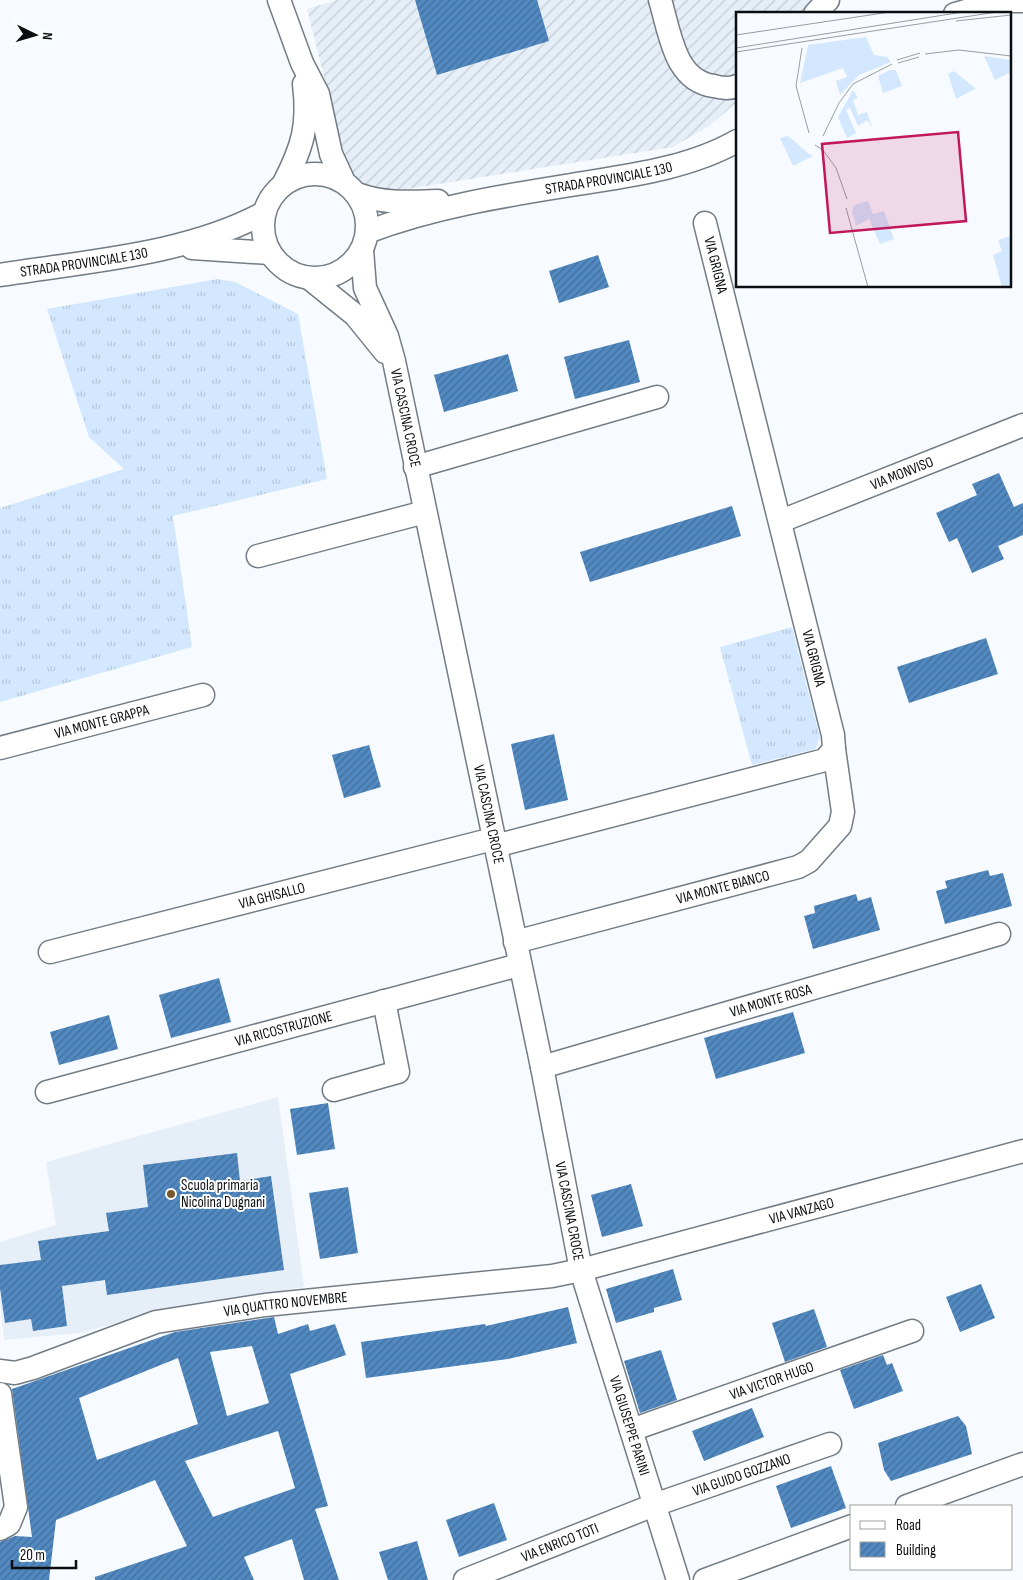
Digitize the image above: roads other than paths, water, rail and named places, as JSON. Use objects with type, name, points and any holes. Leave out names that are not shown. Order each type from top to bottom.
[{"type":"street","points":[[280,0],[302,63],[318,94],[331,154],[367,219],[364,241]]},
{"type":"street","points":[[660,0],[679,61],[687,74],[696,82],[709,86],[727,88],[736,86]]},
{"type":"street","points":[[817,12],[828,0]]},
{"type":"street","points":[[961,8],[1002,1],[1023,2]]},
{"type":"street","points":[[270,253],[264,240],[264,213],[275,191],[284,183],[300,153],[306,121],[302,63]]},
{"type":"street","name":"STRADA PROVINCIALE 130","points":[[169,248],[221,248],[270,253],[280,265],[293,274],[309,278],[324,278],[340,272],[352,263],[364,241],[396,221],[474,200],[624,176],[699,158],[736,141]]},
{"type":"street","name":"STRADA PROVINCIALE 130","points":[[284,183],[298,176],[314,173],[330,175],[373,200],[393,202],[474,200]]},
{"type":"street","name":"STRADA PROVINCIALE 130","points":[[0,275],[169,248],[224,232],[264,213]]},
{"type":"street","name":"VIA GRIGNA","points":[[705,223],[781,521],[833,736],[834,749]]},
{"type":"street","name":"VIA CASCINA CROCE","points":[[364,241],[365,288],[387,336],[394,361],[519,965],[542,1067],[581,1270]]},
{"type":"street","name":"VIA CASCINA CROCE","points":[[309,278],[355,315],[394,361]]},
{"type":"street","points":[[415,467],[657,397]]},
{"type":"street","name":"VIA MONVISO","points":[[781,521],[1023,425]]},
{"type":"street","points":[[258,556],[425,512]]},
{"type":"street","name":"VIA MONTE GRAPPA","points":[[0,748],[204,695]]},
{"type":"street","points":[[494,842],[824,760],[834,749]]},
{"type":"street","name":"VIA MONTE BIANCO","points":[[515,942],[798,867],[809,861],[840,826],[843,812],[834,749]]},
{"type":"street","name":"VIA GHISALLO","points":[[50,952],[494,842]]},
{"type":"street","name":"VIA MONTE ROSA","points":[[542,1067],[999,934]]},
{"type":"street","name":"VIA RICOSTRUZIONE","points":[[47,1092],[519,965]]},
{"type":"street","points":[[334,1090],[398,1072],[384,1001]]},
{"type":"street","name":"VIA VANZAGO","points":[[581,1270],[1023,1151]]},
{"type":"street","name":"VIA QUATTRO NOVEMBRE","points":[[0,1371],[15,1373],[33,1368],[156,1322],[265,1305],[552,1276],[581,1270]]},
{"type":"street","name":"VIA GIUSEPPE PARINI","points":[[581,1270],[678,1580]]},
{"type":"street","name":"VIA VICTOR HUGO","points":[[631,1430],[912,1331]]},
{"type":"street","points":[[0,1394],[16,1507],[9,1524],[0,1529]]},
{"type":"street","name":"VIA GUIDO GOZZANO","points":[[654,1505],[830,1444]]},
{"type":"street","points":[[910,1505],[1023,1464]]},
{"type":"street","name":"VIA ENRICO TOTI","points":[[465,1580],[654,1505]]},
{"type":"street","points":[[704,1580],[850,1527]]},
{"type":"place","name":"Scuola primaria Nicolina Dugnani","points":[[171,1194]]}]
